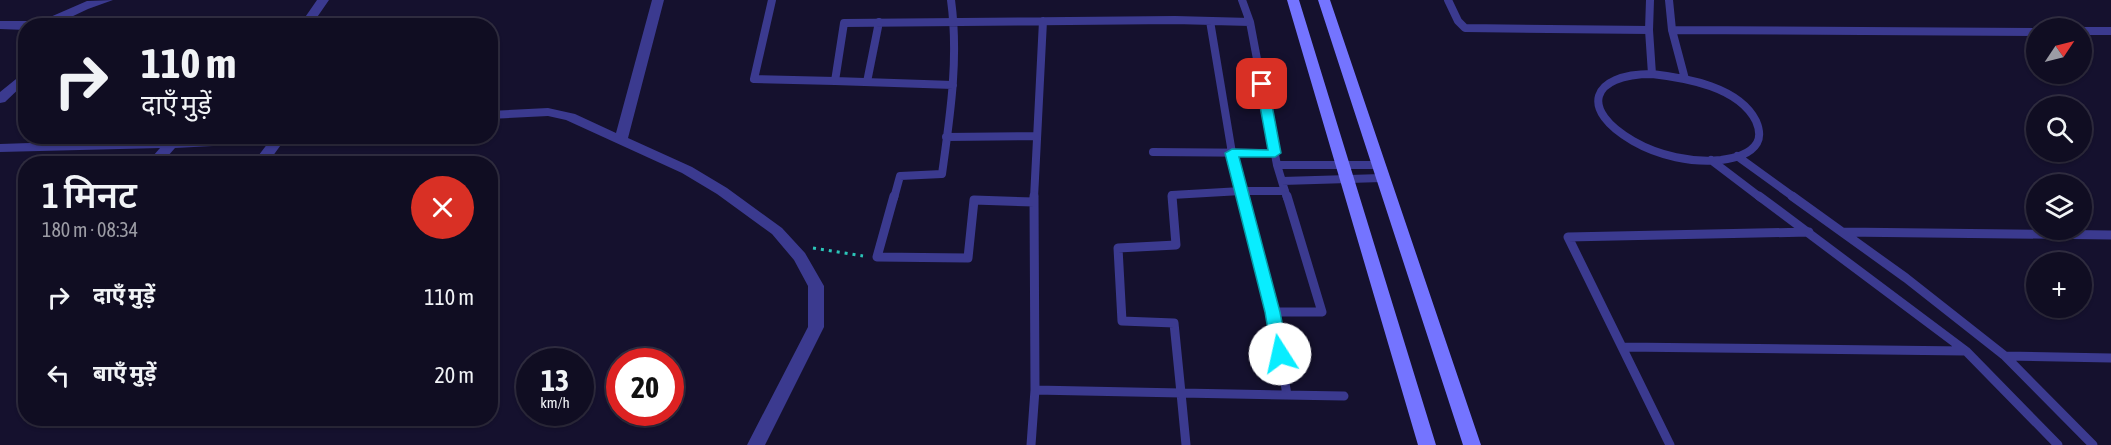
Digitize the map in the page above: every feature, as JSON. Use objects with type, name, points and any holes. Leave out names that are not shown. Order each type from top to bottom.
[{"type":"street","points":[[58,18],[82,0]]},
{"type":"street","points":[[68,12],[107,0]]},
{"type":"street","points":[[311,18],[323,0]]},
{"type":"street","points":[[621,140],[658,0]]},
{"type":"street","points":[[1293,0],[1427,445]]},
{"type":"street","points":[[1324,0],[1472,445]]},
{"type":"street","points":[[0,25],[18,25]]},
{"type":"street","points":[[0,99],[18,82]]},
{"type":"street","points":[[498,115],[548,112],[570,117],[687,170],[722,191],[777,231],[800,257],[816,286],[816,327],[756,445]]},
{"type":"street","points":[[0,148],[171,144]]},
{"type":"street","points":[[160,156],[171,144]]},
{"type":"street","points":[[265,156],[275,144]]},
{"type":"lane","points":[[772,0],[754,79],[952,85]]},
{"type":"lane","points":[[951,0],[956,22],[942,174],[900,176],[877,257],[968,258],[974,200],[1034,202]]},
{"type":"lane","points":[[1242,0],[1250,22],[1277,165],[1322,312],[1273,312]]},
{"type":"lane","points":[[1448,0],[1458,21],[1466,27],[1649,30]]},
{"type":"lane","points":[[1650,0],[1649,30],[1652,74]]},
{"type":"lane","points":[[1669,0],[1672,30],[1685,79]]},
{"type":"lane","points":[[1031,445],[1035,390],[1034,202],[1042,21]]},
{"type":"lane","points":[[1210,21],[1232,153],[1273,312],[1287,395]]},
{"type":"lane","points":[[867,82],[879,22]]},
{"type":"lane","points":[[835,81],[844,23],[1250,22]]},
{"type":"lane","points":[[1672,30],[2026,32]]},
{"type":"lane","points":[[2092,32],[2111,32]]},
{"type":"lane","points":[[1652,74],[1685,79],[1729,96],[1746,108],[1757,122],[1760,135],[1755,146],[1737,156],[1711,160],[1679,157],[1655,151],[1616,130],[1604,118],[1598,106],[1598,95],[1604,85],[1616,79],[1652,74]]},
{"type":"lane","points":[[946,137],[1037,136]]},
{"type":"lane","points":[[1153,152],[1275,153]]},
{"type":"lane","points":[[1737,156],[1843,232],[2006,356],[2093,445]]},
{"type":"lane","points":[[1711,160],[1966,351],[2058,445]]},
{"type":"lane","points":[[1277,165],[1344,172],[1379,171]]},
{"type":"lane","points":[[1282,180],[1344,172],[1379,171]]},
{"type":"lane","points":[[1186,445],[1174,323],[1122,321],[1118,248],[1176,245],[1172,195],[1285,191]]},
{"type":"lane","points":[[1670,445],[1568,237],[1809,232]]},
{"type":"lane","points":[[1843,232],[2111,235]]},
{"type":"lane","points":[[1623,347],[1966,351]]},
{"type":"lane","points":[[2006,356],[2111,358]]},
{"type":"lane","points":[[1035,390],[1344,396]]},
{"type":"path","points":[[787,242],[854,255],[877,257]]},
{"type":"route","points":[[1262,84],[1275,153],[1232,153],[1273,312],[1280,354]]}]
